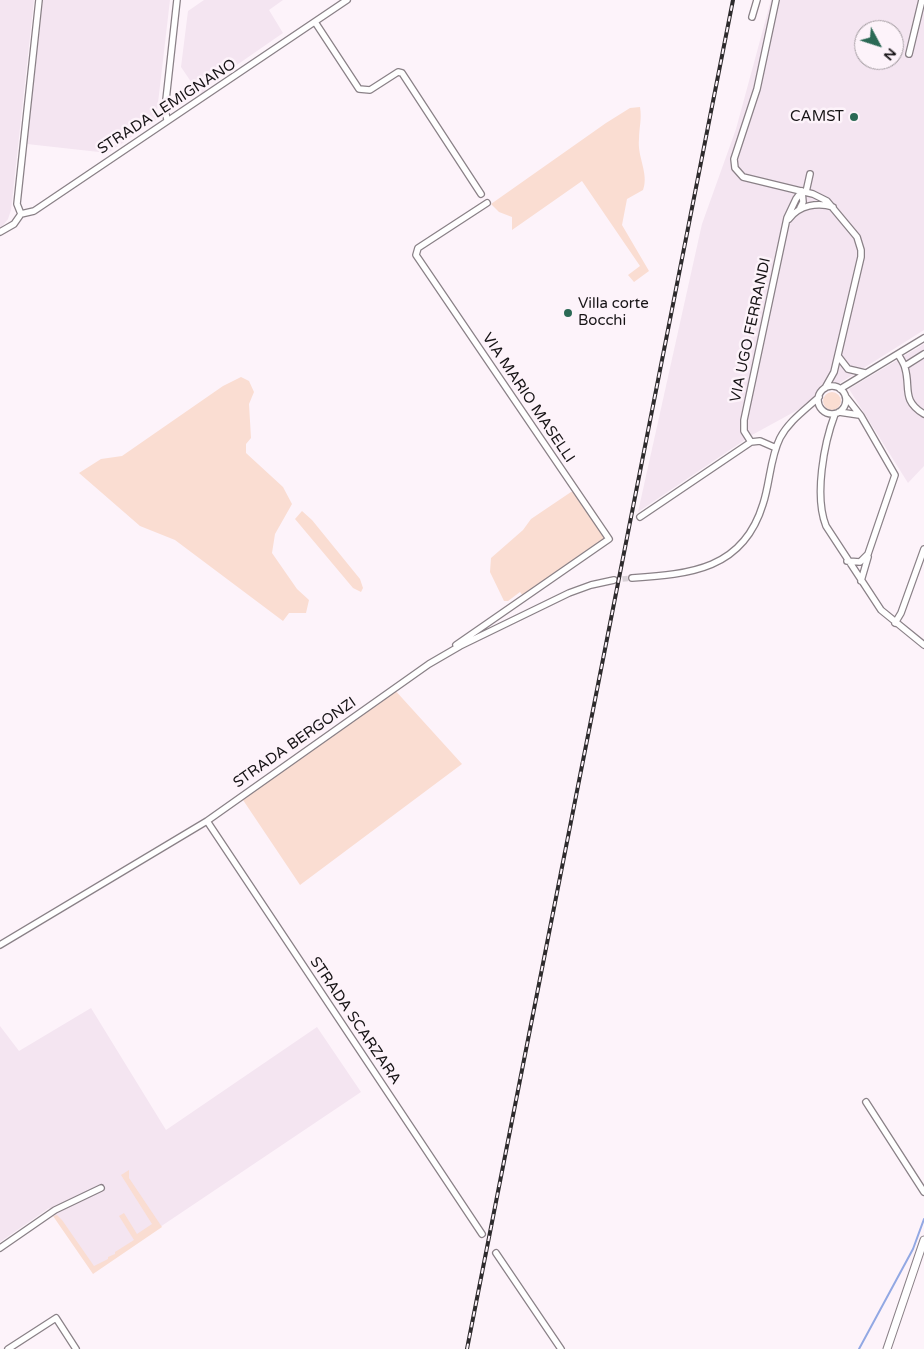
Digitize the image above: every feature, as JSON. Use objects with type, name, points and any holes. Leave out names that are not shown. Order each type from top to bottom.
[{"type":"street","points":[[21,214],[17,204],[39,0]]},
{"type":"street","points":[[167,120],[165,109],[177,0]]},
{"type":"street","name":"STRADA LEMIGNANO","points":[[0,232],[14,224],[21,214],[34,211],[167,120],[215,91],[347,0]]},
{"type":"street","points":[[752,18],[757,0]]},
{"type":"street","points":[[632,578],[693,572],[712,565],[730,553],[743,541],[756,521],[763,505],[776,448],[790,424],[819,397],[834,372],[838,356],[862,250],[856,237],[835,208],[820,196],[743,177],[739,174],[734,164],[736,150],[757,89],[776,0]]},
{"type":"street","points":[[910,54],[922,0]]},
{"type":"street","points":[[315,22],[359,89],[370,90],[398,72],[402,73],[481,194]]},
{"type":"street","points":[[787,223],[803,202],[810,174]]},
{"type":"street","points":[[784,187],[792,194],[794,203]]},
{"type":"street","name":"VIA UGO FERRANDI","points":[[751,442],[743,426],[787,223],[794,203],[804,192]]},
{"type":"street","name":"VIA MARIO MASELLI","points":[[440,657],[609,539],[416,255],[418,248],[487,203]]},
{"type":"street","points":[[798,210],[814,205],[835,208]]},
{"type":"street","points":[[825,388],[838,388],[849,383],[924,338]]},
{"type":"street","points":[[898,354],[905,366],[906,386],[910,400],[924,414]]},
{"type":"street","points":[[905,366],[924,354]]},
{"type":"street","points":[[838,356],[848,369],[865,373]]},
{"type":"street","points":[[834,372],[838,388],[861,416],[895,475],[868,554],[861,581]]},
{"type":"street","points":[[849,383],[845,405],[837,413],[830,426],[821,490],[822,516],[847,561],[881,610],[924,645]]},
{"type":"street","points":[[819,397],[830,426]]},
{"type":"street","points":[[806,409],[852,413],[861,416]]},
{"type":"street","points":[[640,518],[751,442],[760,441],[776,448]]},
{"type":"street","points":[[895,623],[901,613],[924,549]]},
{"type":"street","points":[[847,561],[860,562],[868,554]]},
{"type":"street","name":"STRADA BERGONZI","points":[[0,945],[207,820],[440,657],[580,588],[614,580]]},
{"type":"street","points":[[519,602],[518,608],[522,615]]},
{"type":"street","name":"STRADA SCARZARA","points":[[207,820],[482,1234]]},
{"type":"street","points":[[866,1102],[924,1192]]},
{"type":"street","points":[[0,1248],[55,1210],[101,1188]]},
{"type":"street","points":[[887,1349],[924,1240]]},
{"type":"street","points":[[496,1253],[561,1349]]},
{"type":"street","points":[[8,1349],[56,1318],[76,1349]]},
{"type":"shaded area","points":[[0,0],[34,0],[11,210],[8,219],[0,229]]},
{"type":"shaded area","points":[[43,0],[170,0],[156,120],[108,153],[27,144]]},
{"type":"shaded area","points":[[204,0],[283,0],[269,10],[283,33],[205,87],[206,92],[200,95],[181,67],[188,11]]},
{"type":"shaded area","points":[[771,0],[924,0],[924,330],[794,412],[752,435],[638,512],[702,224],[736,129]]},
{"type":"shaded area","points":[[640,107],[639,146],[645,177],[644,184],[643,190],[627,199],[622,225],[649,271],[634,282],[628,275],[640,266],[582,181],[512,230],[512,217],[499,212],[491,204],[606,123],[630,108]]},
{"type":"shaded area","points":[[924,344],[924,466],[908,483],[849,389]]},
{"type":"shaded area","points":[[241,377],[249,381],[254,392],[249,404],[251,438],[246,444],[246,453],[283,487],[292,504],[275,534],[272,553],[297,589],[309,600],[306,613],[289,613],[283,621],[175,540],[140,526],[79,473],[101,459],[122,456],[223,386]]},
{"type":"shaded area","points":[[832,392],[838,395],[841,401],[838,407],[832,410],[826,407],[823,401],[826,395]]},
{"type":"shaded area","points":[[571,492],[575,492],[606,538],[523,596],[520,592],[508,601],[504,601],[490,572],[491,558],[523,530],[531,519]]},
{"type":"shaded area","points":[[302,511],[312,520],[360,579],[363,588],[361,592],[353,588],[295,519]]},
{"type":"shaded area","points":[[393,688],[462,764],[300,885],[241,797]]},
{"type":"shaded area","points":[[91,1008],[166,1130],[317,1027],[361,1092],[93,1272],[49,1208],[0,1242],[0,1026],[19,1051]]},
{"type":"shaded area","points":[[129,1170],[129,1178],[162,1227],[93,1274],[53,1216],[57,1215],[62,1220],[94,1266],[108,1259],[108,1257],[134,1240],[119,1216],[124,1213],[137,1234],[152,1224],[121,1175]]},
{"type":"waterway","points":[[859,1349],[913,1249],[924,1219]]},
{"type":"tunnel","points":[[614,580],[632,578]]},
{"type":"railway","points":[[467,1349],[733,0]]},
{"type":"place","name":"CAMST","points":[[854,117]]},
{"type":"place","name":"Villa corte Bocchi","points":[[568,313]]}]
